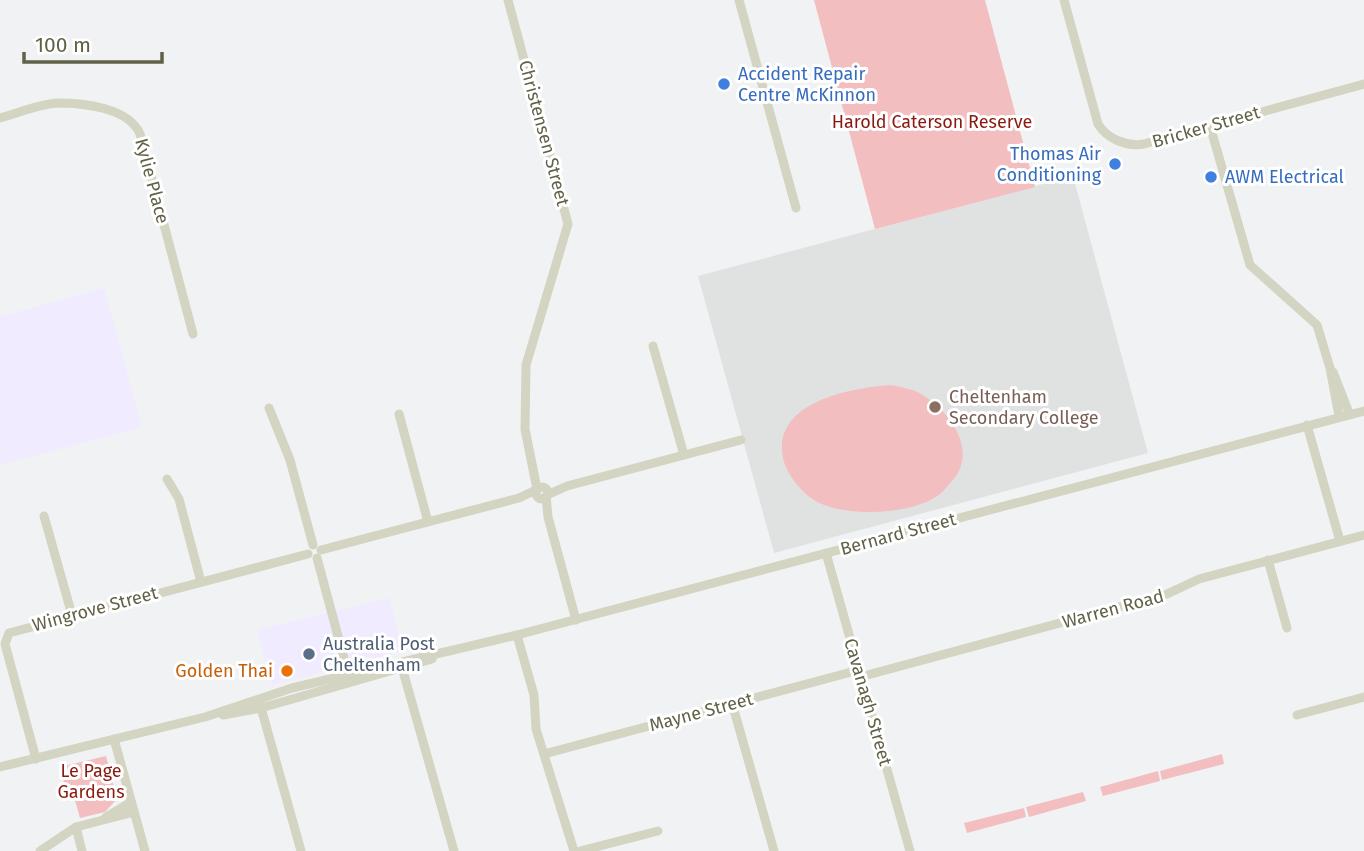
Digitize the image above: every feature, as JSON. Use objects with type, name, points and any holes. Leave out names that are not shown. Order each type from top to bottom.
[{"type":"street","name":"Christensen Street","points":[[508,0],[568,224],[526,365],[525,429],[576,620]]},
{"type":"street","points":[[738,0],[796,208]]},
{"type":"street","name":"Bricker Street","points":[[1064,0],[1096,120],[1103,132],[1138,146],[1364,84]]},
{"type":"street","name":"Kylie Place","points":[[0,118],[59,103],[117,112],[131,120],[140,134],[193,334]]},
{"type":"street","points":[[1210,126],[1251,265],[1314,320],[1349,414]]},
{"type":"street","points":[[653,346],[684,455]]},
{"type":"street","points":[[1330,368],[1339,416]]},
{"type":"street","points":[[269,408],[290,460],[349,678]]},
{"type":"street","name":"Bernard Street","points":[[0,767],[260,704],[349,678],[1364,409]]},
{"type":"street","points":[[399,414],[428,522]]},
{"type":"street","points":[[1307,425],[1340,541]]},
{"type":"street","name":"Wingrove Street","points":[[36,759],[5,640],[17,629],[741,440]]},
{"type":"street","points":[[167,479],[179,499],[201,582]]},
{"type":"street","points":[[44,516],[72,615]]},
{"type":"street","name":"Warren Road","points":[[859,674],[1167,594],[1199,579],[1364,535]]},
{"type":"street","name":"Cavanagh Street","points":[[825,553],[910,851]]},
{"type":"street","points":[[1268,560],[1287,628]]},
{"type":"street","points":[[517,635],[534,695],[535,723],[573,851]]},
{"type":"street","points":[[401,666],[454,851]]},
{"type":"street","name":"Mayne Street","points":[[544,754],[732,703],[859,674]]},
{"type":"street","points":[[1297,715],[1364,697]]},
{"type":"street","points":[[732,703],[774,851]]},
{"type":"street","points":[[260,704],[301,851]]},
{"type":"street","points":[[114,739],[145,851]]},
{"type":"street","points":[[40,851],[76,827],[132,807]]},
{"type":"street","points":[[76,827],[82,851]]},
{"type":"street","points":[[580,851],[658,831]]},
{"type":"shaded area","name":"Cheltenham Secondary College","points":[[1073,176],[1148,453],[774,553],[698,276]]},
{"type":"shaded area","points":[[104,288],[142,427],[0,465],[0,317]]},
{"type":"shaded area","points":[[389,598],[403,651],[272,685],[257,630]]},
{"type":"green space","name":"Harold Caterson Reserve","points":[[814,0],[985,0],[1035,187],[875,229]]},
{"type":"green space","points":[[891,385],[921,394],[932,401],[951,421],[962,445],[963,457],[960,469],[952,481],[941,493],[925,502],[894,510],[841,510],[814,500],[795,482],[783,458],[783,439],[789,423],[802,411],[836,395]]},
{"type":"green space","points":[[1222,754],[1224,764],[1162,780],[1160,771]]},
{"type":"green space","name":"Le Page Gardens","points":[[106,756],[117,799],[105,812],[80,818],[73,793],[67,794],[60,767]]},
{"type":"green space","points":[[1158,771],[1160,781],[1103,796],[1100,787]]},
{"type":"green space","points":[[1083,792],[1086,801],[1029,817],[1026,807]]},
{"type":"green space","points":[[1024,808],[1026,817],[967,833],[964,823]]},
{"type":"place","name":"Accident Repair Centre McKinnon","points":[[724,84]]},
{"type":"place","name":"Thomas Air Conditioning","points":[[1115,164]]},
{"type":"place","name":"AWM Electrical","points":[[1211,177]]},
{"type":"place","name":"Cheltenham Secondary College","points":[[935,407]]},
{"type":"place","name":"Australia Post Cheltenham","points":[[309,654]]},
{"type":"place","name":"Golden Thai","points":[[287,671]]}]
